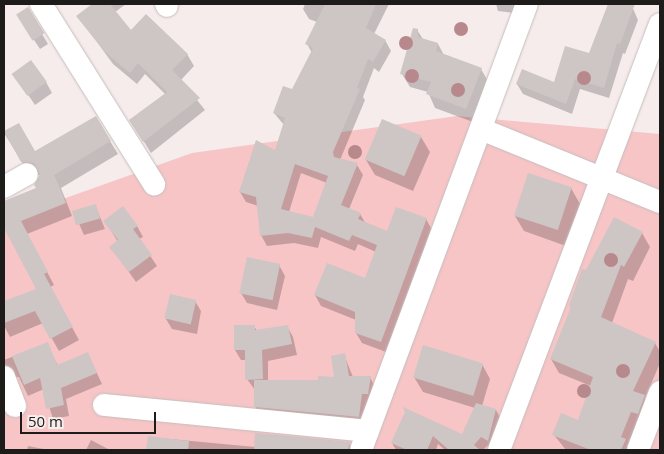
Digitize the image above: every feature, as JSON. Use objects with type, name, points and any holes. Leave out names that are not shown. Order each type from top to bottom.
[{"type":"street","points":[[41,4],[154,184]]},
{"type":"street","points":[[104,405],[364,441],[527,4]]},
{"type":"street","points":[[500,450],[660,24]]},
{"type":"street","points":[[481,128],[660,202]]},
{"type":"street","points":[[4,187],[27,174]]},
{"type":"street","points":[[4,377],[15,406]]},
{"type":"street","points":[[638,450],[660,392]]},
{"type":"shaded area","points":[[457,116],[660,134],[660,450],[4,450],[4,220],[192,153]]},
{"type":"building","points":[[92,4],[110,4],[131,30],[146,14],[188,54],[172,70],[200,98],[143,142],[129,120],[167,92],[138,63],[130,73],[105,52],[76,16]]},
{"type":"building","points":[[325,4],[376,4],[366,28],[386,40],[373,62],[368,59],[357,88],[360,89],[333,152],[334,157],[358,163],[341,205],[361,213],[358,219],[387,231],[396,207],[427,218],[381,342],[355,333],[355,312],[314,295],[327,263],[365,278],[377,245],[352,235],[349,241],[315,227],[312,238],[288,233],[260,236],[256,197],[239,192],[256,140],[275,150],[285,118],[273,113],[283,86],[292,89],[313,48],[305,44]],"holes":[[[295,164],[328,176],[313,217],[281,209]]]},
{"type":"building","points":[[608,4],[635,4],[620,44],[617,43],[604,88],[575,79],[566,104],[516,84],[522,69],[554,82],[565,46],[589,53]]},
{"type":"building","points":[[28,7],[44,33],[33,41],[16,14]]},
{"type":"building","points":[[413,28],[418,29],[418,37],[438,43],[436,51],[482,68],[466,109],[426,94],[431,82],[400,74]]},
{"type":"building","points":[[31,60],[47,82],[27,96],[12,74]]},
{"type":"building","points":[[96,116],[111,141],[54,175],[66,203],[21,221],[48,272],[44,274],[73,327],[50,339],[35,311],[4,323],[4,301],[36,289],[4,228],[4,201],[36,188],[34,185],[40,174],[34,163],[21,162],[4,131],[19,123],[35,151]]},
{"type":"building","points":[[382,119],[422,136],[404,176],[365,160]]},
{"type":"building","points":[[528,173],[572,187],[558,230],[514,216]]},
{"type":"building","points":[[96,204],[100,218],[76,225],[72,211]]},
{"type":"building","points":[[123,206],[138,226],[133,229],[152,255],[129,272],[109,247],[118,240],[103,221]]},
{"type":"building","points":[[614,217],[643,232],[624,267],[621,265],[601,317],[656,342],[633,391],[645,395],[638,414],[631,412],[621,437],[626,439],[621,450],[591,450],[552,435],[561,413],[578,420],[593,377],[550,359],[571,307],[569,306],[582,269],[586,270]]},
{"type":"building","points":[[247,257],[280,264],[273,300],[239,293]]},
{"type":"building","points":[[170,294],[196,300],[191,324],[164,318]]},
{"type":"building","points":[[234,325],[255,325],[255,330],[288,325],[292,344],[262,350],[263,379],[245,380],[245,350],[234,350]]},
{"type":"building","points":[[48,342],[57,365],[88,352],[97,373],[61,388],[64,405],[46,409],[40,378],[24,385],[12,356]]},
{"type":"building","points":[[423,345],[483,363],[473,396],[413,378]]},
{"type":"building","points":[[345,353],[349,376],[371,376],[368,394],[362,394],[359,417],[254,407],[254,380],[318,380],[318,376],[334,377],[331,356]]},
{"type":"building","points":[[476,403],[496,409],[488,441],[481,437],[474,445],[480,450],[449,450],[433,436],[427,450],[407,450],[391,443],[405,412],[403,407],[462,434]]},
{"type":"building","points":[[255,433],[350,442],[348,450],[254,450]]},
{"type":"building","points":[[148,436],[189,441],[188,450],[146,450]]}]
